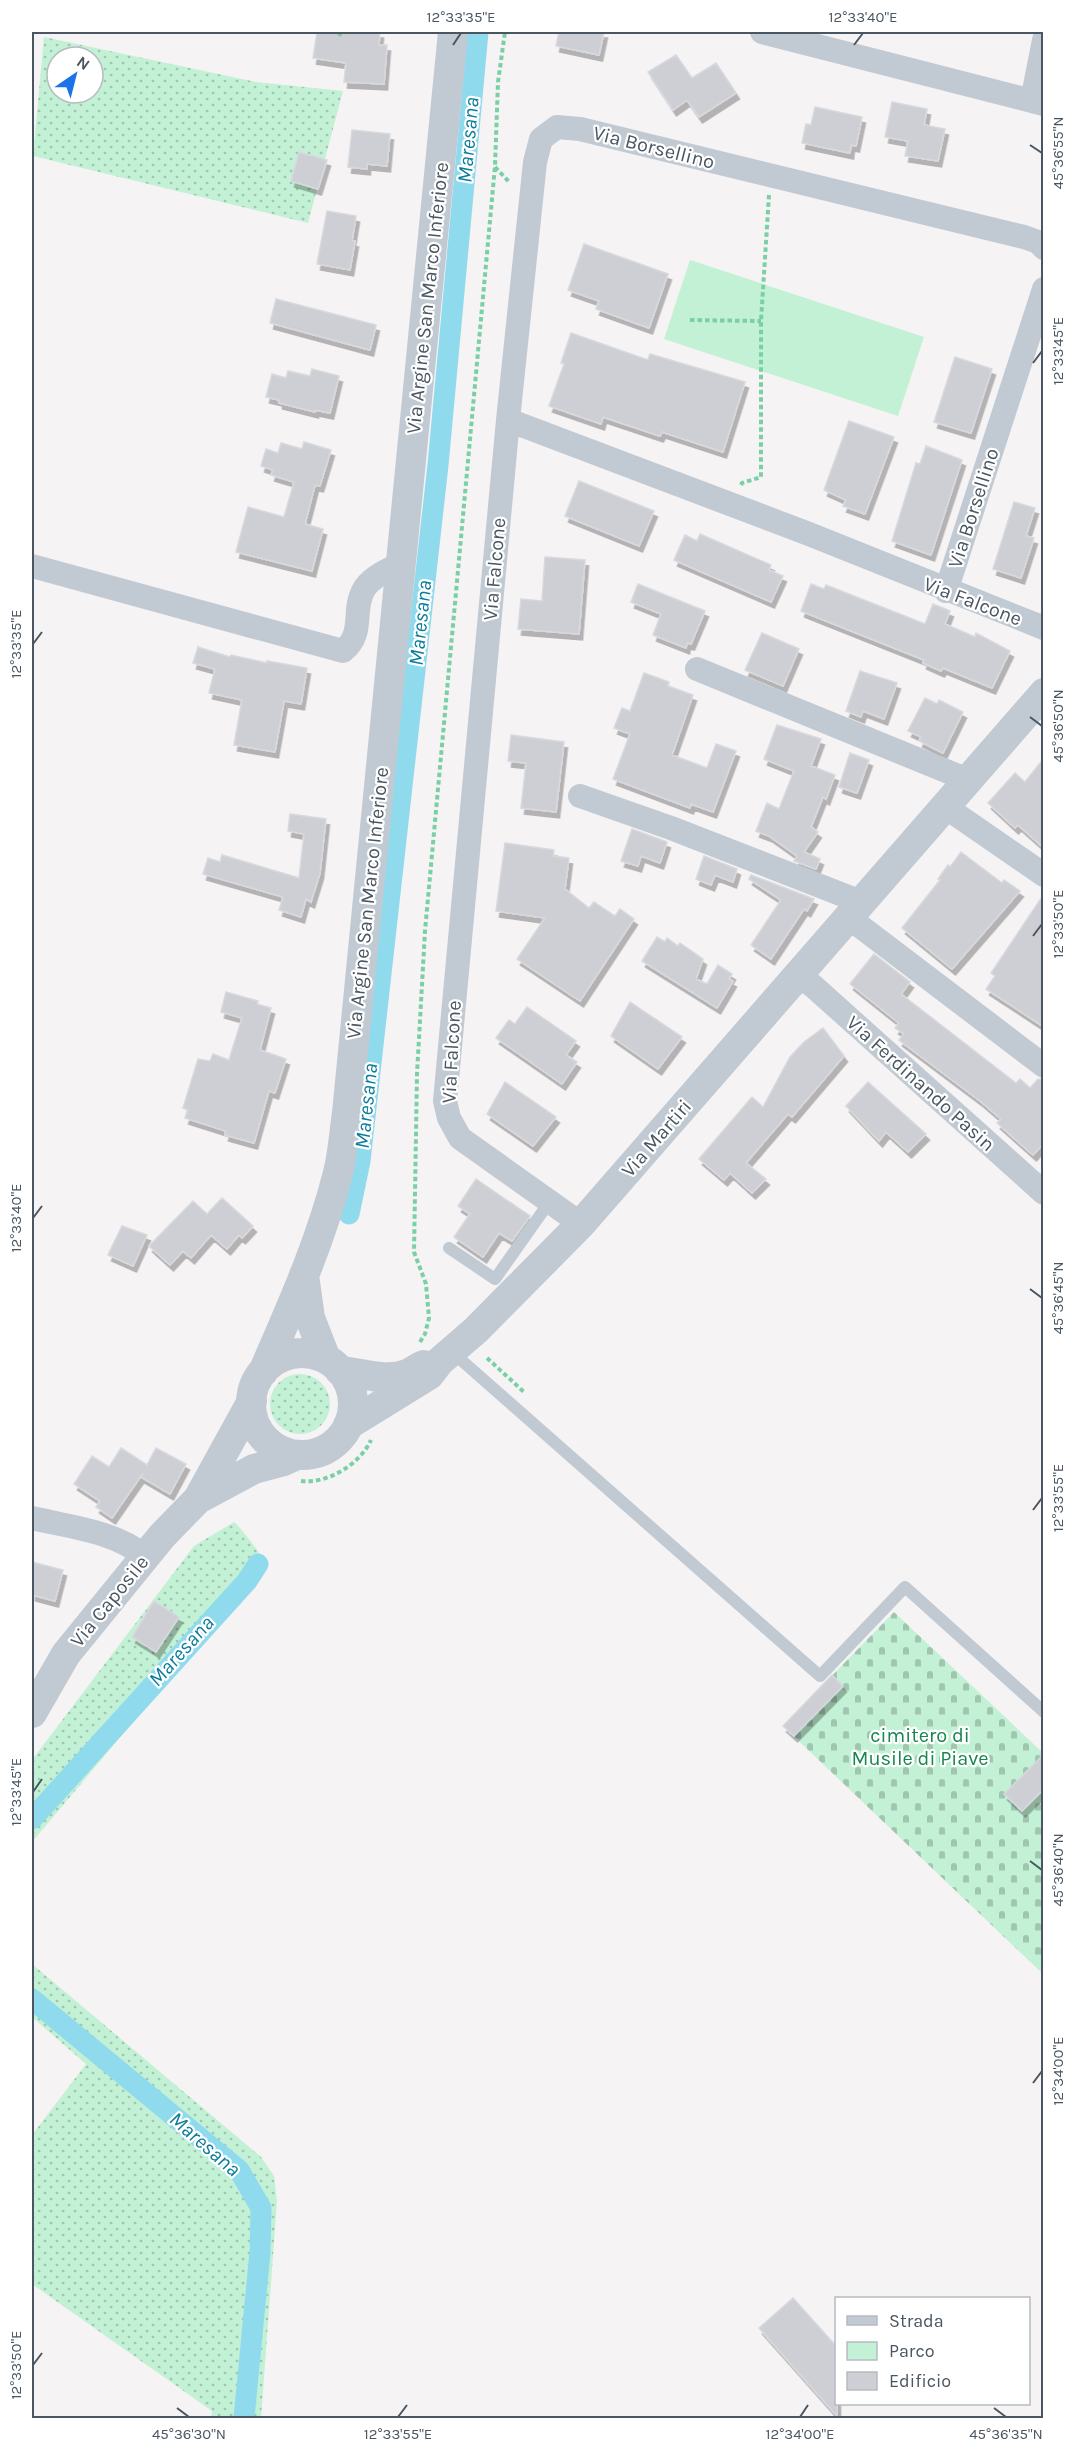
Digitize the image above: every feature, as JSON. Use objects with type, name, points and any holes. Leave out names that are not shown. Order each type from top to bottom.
[{"type":"street","name":"Via Argine San Marco Inferiore","points":[[252,1401],[256,1384],[304,1274],[328,1209],[339,1170],[346,1124],[453,32]]},
{"type":"street","points":[[762,32],[1038,103],[1044,40]]},
{"type":"street","name":"Via Borsellino","points":[[508,420],[535,162],[541,139],[557,127],[580,129],[1024,237],[1038,242],[1044,248]]},
{"type":"street","name":"Via Borsellino","points":[[946,591],[1044,289]]},
{"type":"street","name":"Via Falcone","points":[[581,1224],[460,1138],[449,1118],[445,1101],[508,420],[733,505],[1044,628]]},
{"type":"street","points":[[32,566],[343,651],[353,643],[363,591],[379,575],[400,564]]},
{"type":"street","points":[[697,669],[968,780]]},
{"type":"street","name":"Via Martiri","points":[[333,1365],[381,1377],[408,1374],[436,1361],[581,1224],[1044,693]]},
{"type":"street","points":[[580,796],[671,828],[855,909],[1044,1066]]},
{"type":"street","points":[[944,806],[1044,875]]},
{"type":"street","name":"Via Ferdinando Pasin","points":[[797,975],[813,986],[1044,1193]]},
{"type":"street","name":"Via Argine San Marco Inferiore","points":[[304,1274],[310,1318],[333,1365],[352,1394],[352,1412],[348,1425]]},
{"type":"street","points":[[263,1372],[276,1361],[294,1354],[310,1354],[333,1365]]},
{"type":"street","name":"Via Martiri","points":[[348,1425],[429,1375],[436,1361]]},
{"type":"street","points":[[252,1401],[254,1420],[263,1436],[277,1448],[297,1455],[313,1454],[330,1447],[340,1438],[348,1425]]},
{"type":"street","name":"Via Caposile","points":[[32,1713],[66,1654],[145,1556],[198,1499],[252,1401]]},
{"type":"street","name":"Via Caposile","points":[[198,1499],[254,1469],[297,1455]]},
{"type":"street","points":[[32,1518],[112,1536],[132,1546],[145,1556]]},
{"type":"lane","points":[[450,1248],[495,1279],[550,1201]]},
{"type":"lane","points":[[436,1361],[820,1676],[905,1587],[1044,1712]]},
{"type":"path","points":[[436,1361],[411,1357],[425,1334],[429,1318],[426,1284],[414,1252],[417,1074],[425,931],[495,166],[498,82],[505,32]]},
{"type":"path","points":[[733,505],[742,483],[761,477],[761,321],[771,176]]},
{"type":"path","points":[[690,320],[761,321]]},
{"type":"green space","points":[[44,37],[82,45],[45,45],[45,105],[105,105],[105,50],[256,82],[343,91],[308,223],[33,156]]},
{"type":"green space","points":[[690,260],[924,337],[898,416],[664,339]]},
{"type":"green space","points":[[300,1374],[317,1379],[325,1387],[330,1404],[325,1421],[317,1429],[300,1434],[283,1429],[275,1421],[270,1404],[275,1387],[283,1379]]},
{"type":"green space","points":[[234,1522],[262,1557],[261,1570],[32,1842],[32,1760],[194,1546]]},
{"type":"green space","name":"cimitero di Musile di Piave","points":[[894,1612],[1043,1753],[1043,1974],[783,1726]]},
{"type":"green space","points":[[32,1964],[261,2157],[274,2176],[277,2201],[261,2418],[211,2418],[212,2411],[32,2284],[32,2135],[86,2064],[32,2017]]},
{"type":"building","points":[[317,32],[380,32],[379,45],[387,45],[384,84],[344,82],[346,63],[313,58]]},
{"type":"building","points":[[559,32],[604,32],[599,55],[556,46]]},
{"type":"building","points":[[676,55],[692,78],[716,63],[736,93],[699,117],[687,100],[673,110],[648,72]]},
{"type":"building","points":[[892,102],[927,109],[924,125],[945,129],[938,161],[905,156],[908,141],[885,137]]},
{"type":"building","points":[[815,107],[862,117],[856,146],[851,145],[850,153],[802,143],[806,124],[811,125]]},
{"type":"building","points":[[352,130],[390,134],[387,166],[367,164],[367,169],[348,167]]},
{"type":"building","points":[[299,152],[327,160],[318,189],[291,181]]},
{"type":"building","points":[[327,211],[356,216],[350,270],[317,264]]},
{"type":"building","points":[[584,244],[668,274],[649,328],[596,309],[599,301],[568,290]]},
{"type":"building","points":[[276,299],[376,325],[370,350],[270,323]]},
{"type":"building","points":[[571,333],[648,360],[650,354],[745,382],[723,452],[662,432],[660,436],[603,417],[601,424],[549,406],[564,364],[561,363]]},
{"type":"building","points":[[955,357],[992,369],[971,433],[934,422]]},
{"type":"building","points":[[312,369],[339,376],[330,413],[315,410],[315,412],[279,403],[279,400],[266,397],[272,374],[286,378],[288,371],[310,376]]},
{"type":"building","points":[[849,421],[894,437],[865,514],[843,506],[846,500],[824,490]]},
{"type":"building","points":[[304,442],[331,450],[320,486],[315,485],[305,524],[323,529],[312,571],[236,552],[248,507],[284,517],[294,482],[271,475],[273,470],[261,466],[266,449],[278,453],[281,443],[302,449]]},
{"type":"building","points":[[926,446],[962,460],[931,555],[892,541],[916,463],[920,464]]},
{"type":"building","points":[[579,481],[654,511],[639,546],[565,516]]},
{"type":"building","points":[[1014,502],[1035,508],[1026,536],[1034,538],[1021,578],[993,569]]},
{"type":"building","points":[[700,534],[771,565],[769,570],[783,576],[771,602],[674,560],[685,535],[697,541]]},
{"type":"building","points":[[545,557],[585,560],[579,634],[518,629],[521,599],[542,601]]},
{"type":"building","points":[[638,584],[705,611],[691,644],[687,643],[686,648],[653,635],[661,614],[631,602]]},
{"type":"building","points":[[811,584],[824,589],[826,585],[925,624],[933,604],[950,611],[945,624],[975,637],[976,633],[1010,651],[992,688],[943,668],[941,671],[923,663],[924,660],[801,611]]},
{"type":"building","points":[[762,633],[799,649],[783,686],[745,670]]},
{"type":"building","points":[[198,647],[230,657],[231,655],[267,663],[267,661],[307,668],[301,704],[284,701],[275,752],[234,745],[242,700],[209,693],[215,669],[193,663]]},
{"type":"building","points":[[860,671],[897,683],[884,719],[863,711],[861,717],[846,711]]},
{"type":"building","points":[[644,673],[669,682],[668,686],[693,695],[672,755],[707,768],[716,744],[736,751],[713,812],[691,804],[690,808],[613,779],[630,734],[614,728],[622,708],[630,711]]},
{"type":"building","points":[[925,698],[937,704],[939,700],[963,712],[943,753],[919,741],[921,737],[908,731]]},
{"type":"building","points":[[777,725],[821,739],[811,766],[835,775],[826,799],[823,797],[811,827],[818,832],[804,852],[820,859],[816,869],[794,861],[797,856],[769,836],[756,831],[767,803],[779,809],[794,771],[764,759]]},
{"type":"building","points":[[511,735],[564,742],[556,812],[521,808],[526,763],[508,761]]},
{"type":"building","points":[[850,753],[869,760],[857,793],[839,787]]},
{"type":"building","points":[[1044,758],[1044,848],[1018,825],[1015,828],[988,803],[1015,773],[1025,782]]},
{"type":"building","points":[[290,814],[326,819],[320,873],[311,902],[306,899],[301,917],[279,910],[283,897],[203,874],[208,858],[220,862],[222,855],[299,878],[304,834],[288,831]]},
{"type":"building","points":[[632,829],[667,842],[660,863],[641,856],[638,866],[621,861]]},
{"type":"building","points":[[505,843],[554,850],[553,856],[569,858],[565,889],[589,908],[594,902],[615,916],[620,909],[634,919],[580,1001],[517,959],[545,918],[496,911]]},
{"type":"building","points":[[961,852],[1002,883],[1004,880],[1020,891],[952,969],[902,928],[940,880],[938,879],[948,865],[950,867]]},
{"type":"building","points":[[704,856],[737,869],[733,882],[715,875],[711,885],[696,879]]},
{"type":"building","points":[[751,875],[814,899],[807,911],[804,909],[771,959],[751,945],[781,900],[749,879]]},
{"type":"building","points":[[1044,894],[1044,1027],[986,989],[995,976],[991,973]]},
{"type":"building","points":[[657,937],[665,942],[667,938],[678,946],[680,943],[703,959],[696,979],[707,984],[718,965],[732,974],[729,979],[733,981],[717,1008],[642,961]]},
{"type":"building","points":[[874,954],[910,982],[901,994],[1016,1083],[1020,1079],[1030,1088],[1038,1079],[1044,1080],[1044,1143],[1033,1155],[997,1123],[1001,1119],[899,1040],[904,1034],[895,1028],[899,1023],[850,984]]},
{"type":"building","points":[[226,992],[258,1001],[257,1004],[271,1008],[260,1050],[286,1059],[275,1093],[269,1091],[254,1143],[225,1135],[226,1131],[185,1118],[188,1110],[183,1108],[198,1059],[210,1061],[213,1054],[229,1060],[242,1018],[221,1012]]},
{"type":"building","points":[[630,1002],[682,1037],[658,1069],[611,1036]]},
{"type":"building","points":[[527,1007],[576,1041],[566,1055],[577,1062],[562,1084],[496,1038],[509,1020],[515,1024]]},
{"type":"building","points":[[823,1028],[844,1056],[792,1117],[788,1114],[746,1163],[766,1179],[752,1193],[730,1173],[724,1180],[699,1159],[752,1097],[763,1107],[790,1057],[804,1042]]},
{"type":"building","points":[[505,1082],[556,1117],[533,1146],[487,1114]]},
{"type":"building","points":[[868,1082],[926,1134],[908,1152],[886,1132],[879,1141],[846,1106]]},
{"type":"building","points":[[476,1179],[530,1216],[512,1241],[499,1233],[483,1257],[454,1237],[470,1214],[458,1206]]},
{"type":"building","points":[[222,1198],[253,1226],[242,1238],[239,1235],[227,1249],[211,1235],[191,1258],[183,1251],[170,1265],[149,1246],[193,1201],[207,1214]]},
{"type":"building","points":[[122,1226],[147,1235],[133,1266],[108,1255]]},
{"type":"building","points":[[121,1448],[147,1465],[156,1448],[186,1464],[170,1494],[141,1477],[143,1473],[112,1518],[96,1507],[100,1501],[74,1484],[92,1456],[109,1467]]},
{"type":"building","points":[[32,1562],[63,1570],[55,1601],[32,1595]]},
{"type":"building","points":[[154,1601],[179,1617],[156,1652],[132,1637]]},
{"type":"building","points":[[832,1675],[843,1686],[794,1736],[783,1726]]},
{"type":"building","points":[[1044,1754],[1044,1789],[1022,1811],[1004,1794]]},
{"type":"building","points":[[793,2298],[835,2345],[837,2416],[759,2328]]},
{"type":"waterway","name":"Maresana","points":[[349,1214],[360,1161],[438,465],[478,32]]},
{"type":"waterway","name":"Maresana","points":[[32,1819],[247,1581],[258,1564]]},
{"type":"waterway","name":"Maresana","points":[[32,1999],[239,2170],[261,2208],[260,2252],[244,2418]]}]
